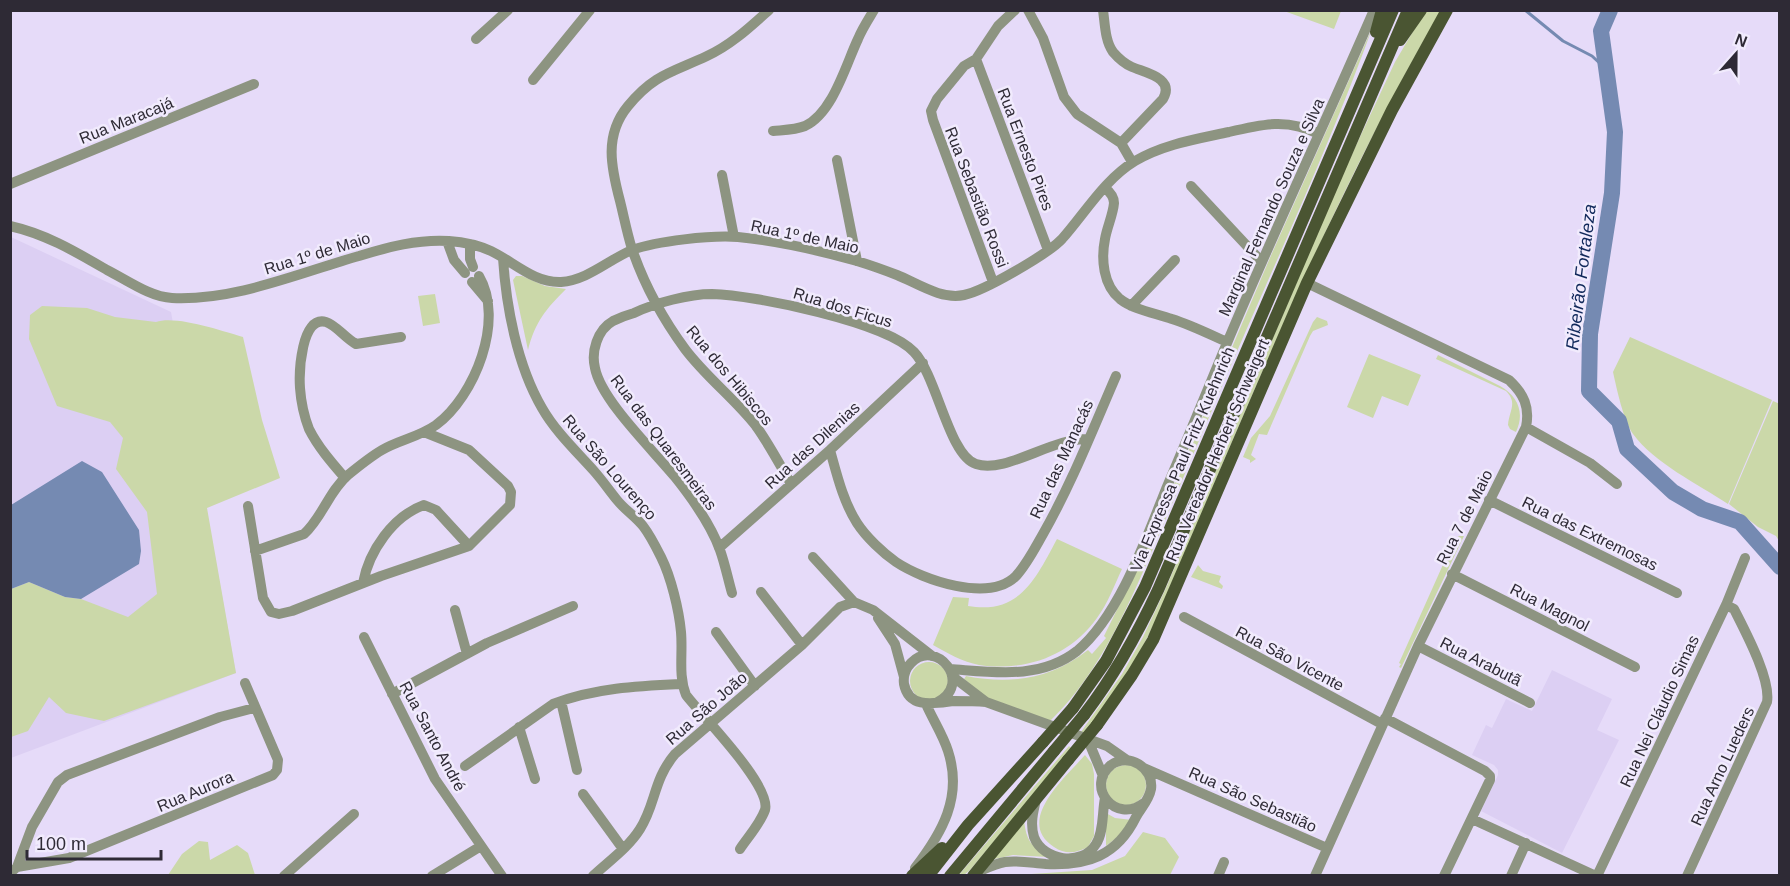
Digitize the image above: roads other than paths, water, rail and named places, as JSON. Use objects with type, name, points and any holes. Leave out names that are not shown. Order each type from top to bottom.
[{"type":"main road","points":[[1364,74],[1382,10]]},
{"type":"main road","name":"Via Expressa Paul Fritz Kuehnrich","points":[[928,876],[968,825],[1073,708],[1106,661],[1145,587],[1393,10]]},
{"type":"main road","name":"Via Expressa Paul Fritz Kuehnrich","points":[[950,876],[1084,715],[1118,667],[1138,633],[1408,10]]},
{"type":"main road","points":[[1393,47],[1405,36],[1421,10]]},
{"type":"main road","name":"Rua Vereador Herbert Schweigert","points":[[973,875],[1097,724],[1138,666],[1157,632],[1306,283],[1392,110],[1447,10]]},
{"type":"main road","points":[[911,876],[968,825]]},
{"type":"street","points":[[476,39],[508,10]]},
{"type":"street","points":[[532,80],[590,10]]},
{"type":"street","name":"Rua dos Hibiscos","points":[[769,10],[729,44],[708,56],[663,74],[645,86],[626,108],[614,133],[610,156],[633,250],[656,303],[685,348],[712,381],[756,426],[791,484]]},
{"type":"street","points":[[773,131],[795,129],[807,125],[819,115],[840,82],[858,38],[874,10]]},
{"type":"street","name":"Rua Sebastião Rossi","points":[[993,282],[931,111],[937,99],[964,66],[976,58],[998,26],[1015,10]]},
{"type":"street","points":[[1028,10],[1043,38],[1064,97],[1077,114],[1121,143],[1132,162]]},
{"type":"street","points":[[1103,10],[1107,37],[1111,49],[1119,59],[1160,78],[1165,85],[1166,93],[1163,99],[1121,143]]},
{"type":"street","name":"Marginal Fernando Souza e Silva","points":[[951,673],[1005,674],[1041,669],[1059,662],[1076,651],[1094,634],[1112,608],[1151,526],[1227,342],[1374,10]]},
{"type":"street","name":"Rua Ernesto Pires","points":[[976,58],[1048,250]]},
{"type":"street","name":"Rua Maracajá","points":[[10,184],[254,84]]},
{"type":"street","name":"Rua 1º de Maio","points":[[10,226],[42,234],[139,287],[167,298],[218,296],[400,244],[447,241],[471,244],[488,249],[540,279],[557,282],[572,280],[599,269],[633,250],[686,239],[734,237],[789,245],[857,261],[939,294],[953,297],[967,295],[1048,250],[1065,236],[1105,188],[1132,162],[1168,146],[1261,124],[1298,126],[1319,134]]},
{"type":"street","points":[[837,160],[857,261]]},
{"type":"street","points":[[722,175],[734,237]]},
{"type":"street","points":[[1191,186],[1262,262]]},
{"type":"street","points":[[1105,188],[1111,192],[1114,203],[1103,255],[1105,274],[1111,288],[1120,299],[1131,306],[1174,319],[1227,342]]},
{"type":"street","points":[[255,551],[304,534],[345,478],[383,450],[424,432],[436,424],[467,390],[478,368],[485,344],[489,318],[488,301],[472,275],[454,260],[447,241]]},
{"type":"street","points":[[471,244],[472,275]]},
{"type":"street","name":"Rua São Lourenço","points":[[503,258],[505,287],[523,364],[542,408],[554,426],[597,473],[619,503],[642,525],[662,559],[677,607],[681,633],[681,684]]},
{"type":"street","points":[[1131,306],[1175,260]]},
{"type":"street","points":[[1306,283],[1509,380],[1524,398],[1528,417],[1526,427],[1590,463],[1617,484]]},
{"type":"street","name":"Rua dos Ficus","points":[[656,303],[710,294],[743,297],[793,305],[890,336],[905,344],[923,363],[957,445],[963,455],[973,464],[987,467],[1001,464],[1067,440],[1089,439]]},
{"type":"street","name":"Rua das Quaresmeiras","points":[[656,303],[612,321],[605,327],[597,340],[593,356],[595,370],[601,384],[627,421],[695,503],[719,548],[732,594]]},
{"type":"street","points":[[345,478],[320,447],[309,429],[303,410],[300,367],[307,332],[313,324],[325,322],[356,344],[401,337]]},
{"type":"street","name":"Rua das Dilenias","points":[[719,548],[830,450],[923,363]]},
{"type":"street","name":"Rua das Manacás","points":[[830,450],[846,501],[858,525],[895,561],[932,579],[961,587],[984,589],[1002,586],[1015,576],[1027,561],[1066,493],[1116,376]]},
{"type":"street","name":"Rua 7 de Maio","points":[[1315,876],[1418,646],[1526,427]]},
{"type":"street","points":[[248,506],[263,598],[271,612],[279,614],[469,546],[510,505],[511,492],[508,486],[470,450],[424,432]]},
{"type":"street","name":"Rua das Extremosas","points":[[1489,500],[1677,593]]},
{"type":"street","points":[[363,583],[370,561],[385,536],[398,520],[424,505],[436,510],[469,546]]},
{"type":"street","points":[[813,557],[854,602],[873,610],[932,656],[946,663],[951,673],[986,702],[1107,746],[1127,760],[1144,768],[1150,776],[1151,792],[1127,836],[1114,848],[1095,857],[1062,864],[1005,862],[973,875]]},
{"type":"street","name":"Rua Nei Cláudio Simas","points":[[1597,876],[1726,605],[1745,558]]},
{"type":"street","name":"Rua Magnol","points":[[1452,574],[1635,667]]},
{"type":"street","points":[[761,592],[802,645]]},
{"type":"street","name":"Rua São João","points":[[593,876],[640,830],[664,766],[687,741],[802,645],[840,607],[854,602]]},
{"type":"street","name":"Rua Arno Lueders","points":[[1687,876],[1767,702],[1769,693],[1734,609],[1726,605]]},
{"type":"street","points":[[392,694],[487,643],[573,606]]},
{"type":"street","points":[[455,610],[467,654]]},
{"type":"street","points":[[873,610],[895,644],[909,695],[920,703],[931,704],[986,702]]},
{"type":"street","name":"Rua São Vicente","points":[[1184,617],[1383,722],[1485,771],[1490,776],[1490,780],[1472,819]]},
{"type":"street","points":[[716,632],[755,686]]},
{"type":"street","name":"Rua Santo André","points":[[364,637],[435,779],[502,876]]},
{"type":"street","name":"Rua Arabutã","points":[[1418,646],[1530,703]]},
{"type":"street","points":[[904,677],[913,661],[919,657],[932,656]]},
{"type":"street","points":[[931,704],[942,700],[951,690],[951,673]]},
{"type":"street","points":[[14,870],[32,827],[58,782],[67,775],[220,717],[254,708],[245,683]]},
{"type":"street","points":[[465,766],[553,704],[593,691],[681,684],[686,695],[752,774],[765,798],[765,808],[759,822],[740,849]]},
{"type":"street","points":[[561,701],[577,770]]},
{"type":"street","points":[[911,876],[942,828],[952,799],[953,770],[931,704]]},
{"type":"street","name":"Rua Aurora","points":[[14,870],[69,858],[273,775],[277,770],[278,760],[254,708]]},
{"type":"street","points":[[519,727],[536,779]]},
{"type":"street","points":[[1088,740],[1103,776]]},
{"type":"street","points":[[1127,760],[1115,763],[1103,776],[1101,783],[1105,798],[1109,804],[1123,810],[1138,808],[1144,803]]},
{"type":"street","name":"Rua São Sebastião","points":[[1144,768],[1327,848]]},
{"type":"street","name":"Rua São Sebastião","points":[[1151,786],[1166,776]]},
{"type":"street","points":[[583,794],[622,849]]},
{"type":"street","points":[[1036,799],[1032,821],[1035,839],[1043,850],[1055,857],[1068,859],[1090,852],[1096,844],[1100,836],[1105,798]]},
{"type":"street","points":[[284,876],[354,814]]},
{"type":"street","points":[[1444,876],[1472,819],[1597,876]]},
{"type":"street","points":[[1511,876],[1526,843]]},
{"type":"street","points":[[432,876],[481,846]]},
{"type":"street","points":[[1218,876],[1224,862]]},
{"type":"water","points":[[82,461],[102,472],[139,530],[141,551],[139,564],[81,599],[65,597],[29,582],[11,589],[11,505]]},
{"type":"waterway","points":[[1525,10],[1563,41],[1592,56],[1607,70]]},
{"type":"waterway","name":"Ribeirão Fortaleza","points":[[1610,10],[1601,31],[1615,132],[1612,193],[1590,334],[1589,391],[1619,421],[1627,449],[1673,492],[1702,509],[1740,522],[1780,567]]}]
